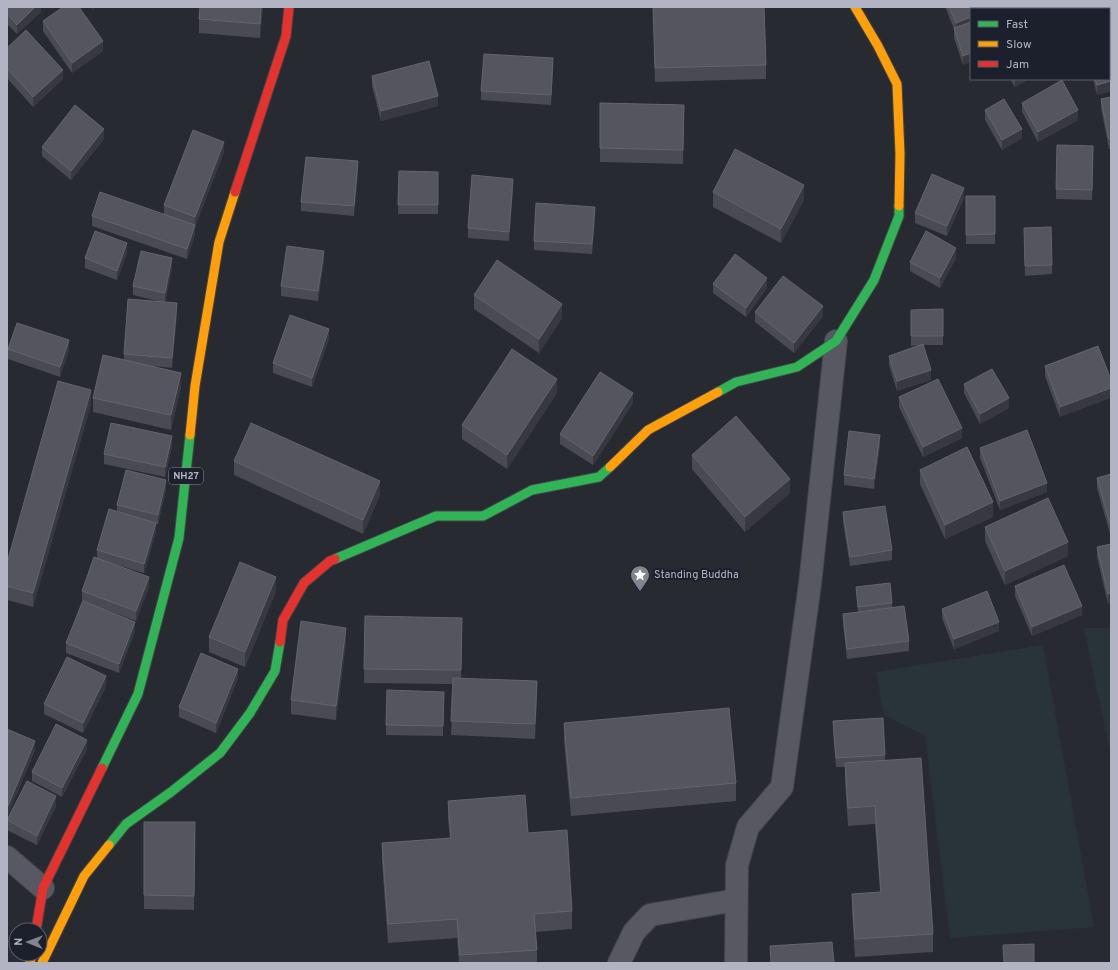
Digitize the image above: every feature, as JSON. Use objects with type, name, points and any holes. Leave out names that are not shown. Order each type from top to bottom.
[{"type":"main road","name":"NH27","points":[[37,922],[43,888],[138,694],[179,538],[195,386],[219,242],[286,36],[289,7]]},
{"type":"main road","points":[[42,963],[84,876],[126,824],[171,792],[220,753],[250,713],[275,671],[283,620],[304,582],[330,561],[436,516],[484,516],[532,490],[599,477],[648,430],[736,382],[797,367],[836,340],[874,280],[899,216],[900,154],[897,84],[878,46],[855,7]]},
{"type":"street","points":[[736,963],[737,865],[748,827],[782,787],[810,584],[836,340]]},
{"type":"street","points":[[7,857],[43,888]]},
{"type":"street","points":[[619,963],[634,932],[650,915],[736,900]]},
{"type":"shaded area","points":[[1084,628],[1111,628],[1111,756]]},
{"type":"shaded area","points":[[1043,645],[1094,927],[950,938],[925,736],[884,715],[876,672]]},
{"type":"building","points":[[7,7],[35,7],[17,25],[7,14]]},
{"type":"building","points":[[63,7],[79,7],[103,41],[72,63],[43,21]]},
{"type":"building","points":[[200,7],[261,7],[260,24],[199,19]]},
{"type":"building","points":[[653,7],[764,7],[766,65],[655,68]]},
{"type":"building","points":[[949,7],[997,7],[970,8],[970,17],[956,23]]},
{"type":"building","points":[[1111,7],[1111,34],[1110,8],[1078,8]]},
{"type":"building","points":[[970,22],[970,53],[963,56],[954,28]]},
{"type":"building","points":[[26,30],[63,70],[33,97],[7,68],[7,48]]},
{"type":"building","points":[[1110,46],[1111,81],[1097,85],[1095,80],[1110,80]]},
{"type":"building","points":[[484,54],[553,58],[551,95],[481,91]]},
{"type":"building","points":[[429,61],[438,96],[381,111],[372,76]]},
{"type":"building","points":[[1062,80],[1078,110],[1038,132],[1022,103]]},
{"type":"building","points":[[1111,97],[1111,139],[1109,139],[1101,99]]},
{"type":"building","points":[[1004,99],[1022,129],[1002,140],[985,110]]},
{"type":"building","points":[[600,103],[684,105],[683,150],[600,148]]},
{"type":"building","points":[[75,105],[104,129],[71,171],[42,147]]},
{"type":"building","points":[[193,130],[224,142],[195,217],[164,205]]},
{"type":"building","points":[[1057,145],[1093,146],[1092,190],[1056,189]]},
{"type":"building","points":[[735,149],[804,185],[781,229],[713,192]]},
{"type":"building","points":[[306,157],[358,161],[354,206],[301,202]]},
{"type":"building","points":[[399,171],[438,172],[438,205],[398,205]]},
{"type":"building","points":[[932,174],[964,188],[947,226],[915,213]]},
{"type":"building","points":[[472,175],[513,179],[509,232],[468,228]]},
{"type":"building","points":[[100,192],[195,225],[187,249],[92,216]]},
{"type":"building","points":[[966,196],[995,196],[995,234],[966,235]]},
{"type":"building","points":[[536,203],[595,207],[592,244],[534,241]]},
{"type":"building","points":[[1051,227],[1052,265],[1025,266],[1024,228]]},
{"type":"building","points":[[95,231],[127,243],[117,271],[85,258]]},
{"type":"building","points":[[926,231],[956,248],[940,278],[910,262]]},
{"type":"building","points":[[287,246],[324,251],[318,291],[281,286]]},
{"type":"building","points":[[141,251],[172,258],[165,293],[133,286]]},
{"type":"building","points":[[735,254],[767,278],[746,308],[713,284]]},
{"type":"building","points":[[497,260],[562,304],[539,339],[474,295]]},
{"type":"building","points":[[783,276],[823,306],[794,343],[755,312]]},
{"type":"building","points":[[128,299],[177,303],[172,358],[124,354]]},
{"type":"building","points":[[943,309],[943,336],[911,336],[911,310]]},
{"type":"building","points":[[290,315],[329,329],[312,378],[273,363]]},
{"type":"building","points":[[17,323],[69,340],[60,367],[8,349]]},
{"type":"building","points":[[923,344],[931,370],[897,381],[889,356]]},
{"type":"building","points":[[1098,346],[1111,380],[1111,388],[1060,407],[1045,366]]},
{"type":"building","points":[[512,349],[557,379],[507,455],[462,425]]},
{"type":"building","points":[[103,355],[181,373],[171,415],[93,398]]},
{"type":"building","points":[[992,369],[1009,398],[980,414],[964,384]]},
{"type":"building","points":[[600,372],[633,393],[593,456],[560,434]]},
{"type":"building","points":[[938,379],[962,428],[923,447],[899,397]]},
{"type":"building","points":[[58,381],[91,390],[33,593],[7,586],[7,563]]},
{"type":"building","points":[[736,416],[790,479],[745,517],[692,455]]},
{"type":"building","points":[[111,423],[172,436],[165,467],[104,454]]},
{"type":"building","points":[[251,423],[380,481],[363,520],[234,461]]},
{"type":"building","points":[[1027,430],[1047,483],[1000,501],[980,448]]},
{"type":"building","points":[[849,431],[880,435],[874,479],[844,475]]},
{"type":"building","points":[[967,447],[993,502],[945,525],[920,470]]},
{"type":"building","points":[[126,470],[166,480],[158,515],[117,505]]},
{"type":"building","points":[[1111,474],[1111,524],[1110,524],[1097,478]]},
{"type":"building","points":[[1048,498],[1068,542],[1005,571],[985,527]]},
{"type":"building","points":[[885,506],[892,550],[850,557],[843,512]]},
{"type":"building","points":[[109,509],[156,523],[144,564],[97,550]]},
{"type":"building","points":[[1111,544],[1111,593],[1108,594],[1097,547]]},
{"type":"building","points":[[94,557],[149,577],[136,611],[82,591]]},
{"type":"building","points":[[240,562],[276,577],[245,652],[209,637]]},
{"type":"building","points":[[1064,565],[1082,606],[1032,627],[1015,586]]},
{"type":"building","points":[[890,583],[892,603],[858,607],[856,587]]},
{"type":"building","points":[[987,591],[999,622],[954,639],[942,609]]},
{"type":"building","points":[[83,601],[135,622],[119,664],[66,643]]},
{"type":"building","points":[[904,606],[909,641],[847,649],[843,614]]},
{"type":"building","points":[[365,616],[462,618],[461,670],[364,669]]},
{"type":"building","points":[[301,621],[346,628],[336,706],[291,700]]},
{"type":"building","points":[[201,653],[238,669],[216,723],[179,707]]},
{"type":"building","points":[[67,657],[106,676],[83,723],[44,704]]},
{"type":"building","points":[[453,678],[537,681],[535,724],[451,721]]},
{"type":"building","points":[[387,690],[444,692],[443,726],[386,725]]},
{"type":"building","points":[[729,708],[736,783],[571,798],[564,723]]},
{"type":"building","points":[[883,718],[885,755],[836,758],[833,721]]},
{"type":"building","points":[[56,724],[87,740],[62,788],[32,772]]},
{"type":"building","points":[[7,729],[35,741],[8,806],[7,805]]},
{"type":"building","points":[[921,758],[933,934],[855,939],[852,894],[881,892],[875,806],[848,808],[845,763]]},
{"type":"building","points":[[27,781],[56,796],[37,836],[7,820]]},
{"type":"building","points":[[525,795],[528,833],[567,830],[572,911],[534,914],[537,950],[460,955],[457,919],[388,924],[382,843],[451,838],[448,801]]},
{"type":"building","points":[[144,822],[195,822],[194,896],[144,895]]},
{"type":"building","points":[[832,942],[834,963],[771,963],[770,946]]},
{"type":"building","points":[[1034,944],[1034,963],[1004,963],[1003,945]]},
{"type":"traffic: fast","points":[[718,392],[736,382],[797,367],[836,341],[874,280],[899,216],[899,206]]},
{"type":"traffic: fast","points":[[102,768],[138,694],[179,538],[190,435]]},
{"type":"traffic: fast","points":[[335,559],[436,516],[483,516],[532,490],[599,477],[610,467]]},
{"type":"traffic: fast","points":[[109,845],[126,824],[171,792],[220,753],[250,713],[275,671],[280,642]]},
{"type":"traffic: slow","points":[[855,7],[878,46],[897,84],[900,154],[899,206]]},
{"type":"traffic: slow","points":[[190,435],[195,386],[219,242],[235,192]]},
{"type":"traffic: slow","points":[[610,467],[648,430],[718,392]]},
{"type":"traffic: slow","points":[[42,963],[84,876],[109,845]]},
{"type":"traffic: jam","points":[[235,192],[286,36],[289,7]]},
{"type":"traffic: jam","points":[[280,642],[283,620],[304,583],[330,561],[335,559]]},
{"type":"traffic: jam","points":[[37,922],[43,888],[102,768]]},
{"type":"place","name":"Standing Buddha","points":[[640,592]]}]
